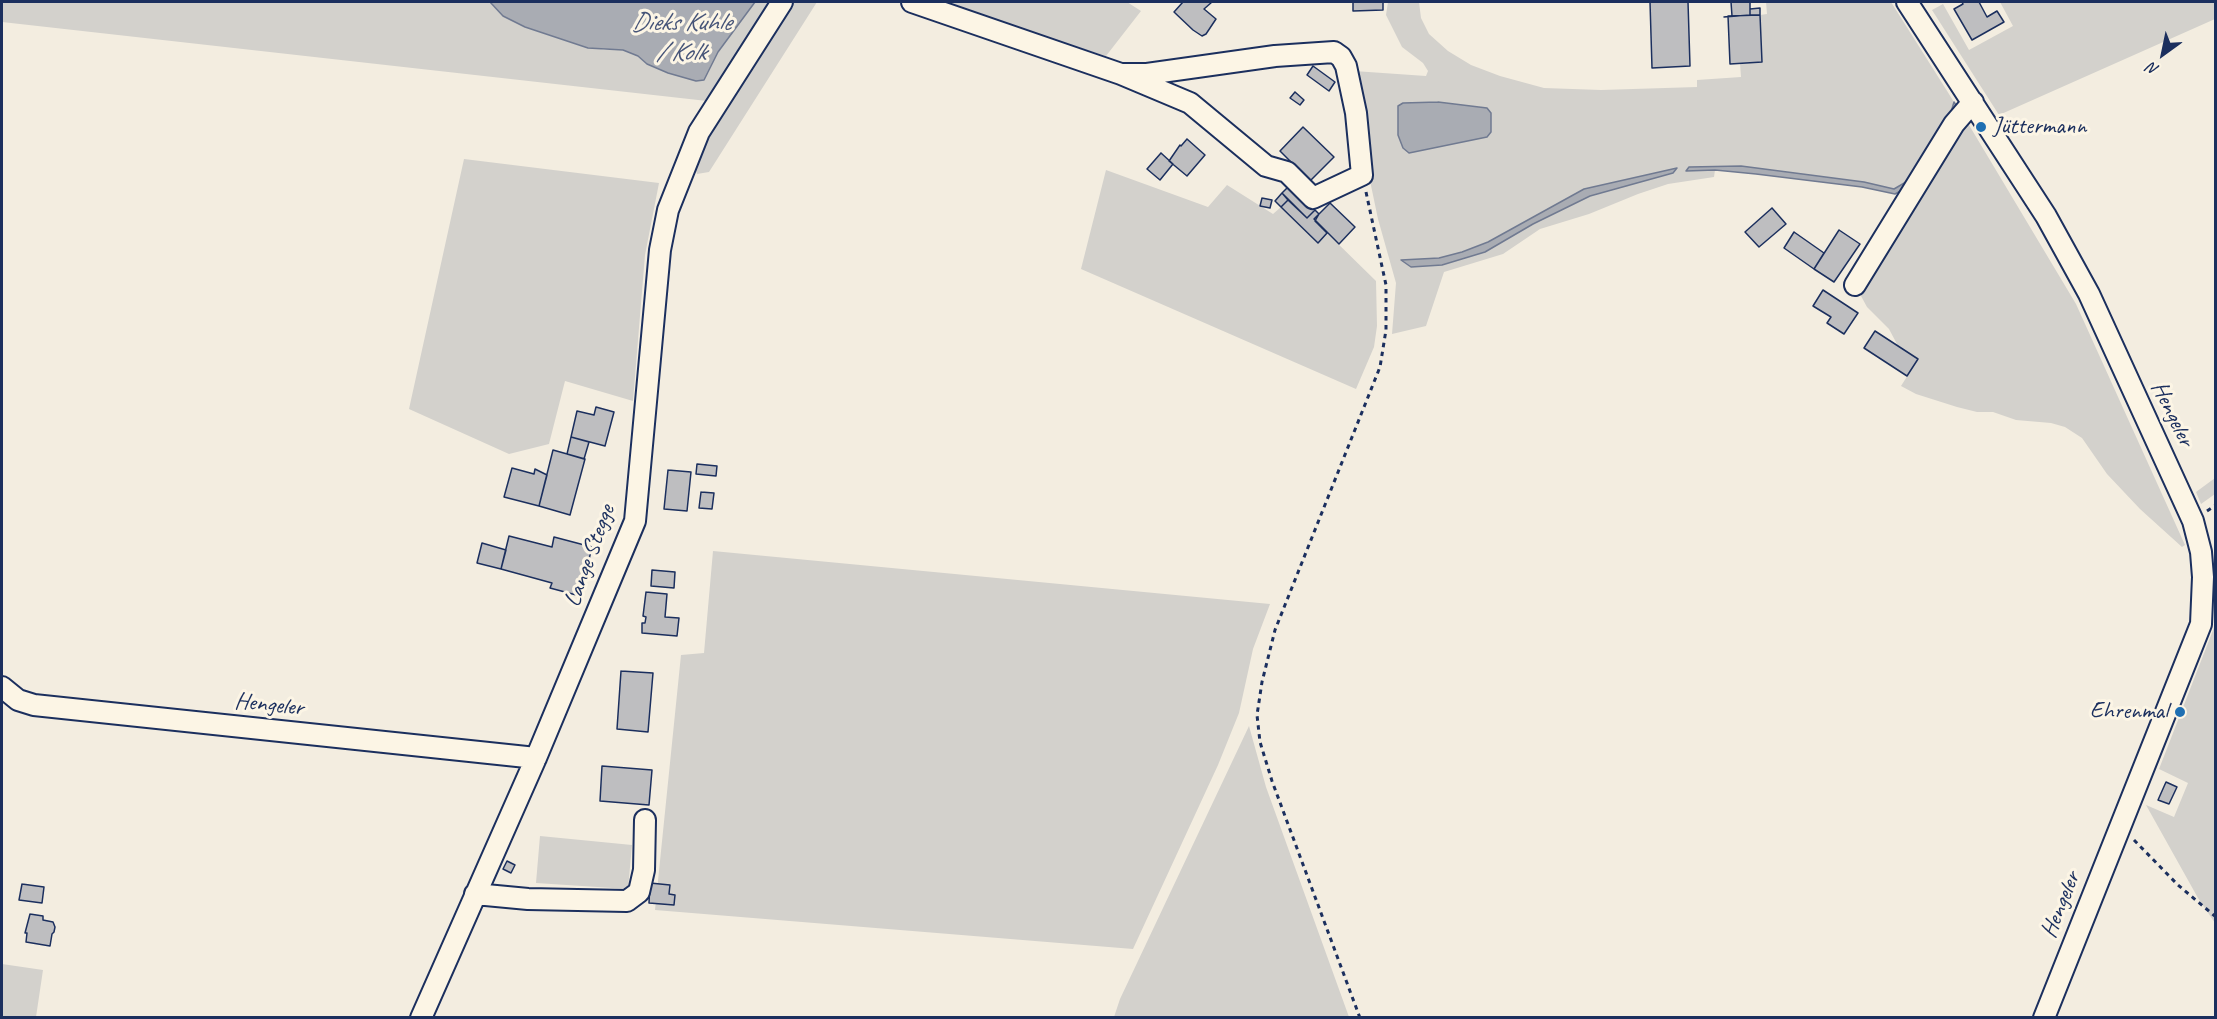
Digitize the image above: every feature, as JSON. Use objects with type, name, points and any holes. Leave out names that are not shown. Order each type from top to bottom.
[{"type":"street","name":"Lange Stegge","points":[[420,1017],[536,758],[634,521],[660,250],[668,210],[699,132],[782,2]]},
{"type":"street","points":[[912,2],[1121,74],[1190,103],[1266,166],[1287,172],[1313,198],[1362,175],[1356,113],[1346,66],[1341,57],[1334,52],[1275,56],[1147,74],[1121,74]]},
{"type":"street","name":"Hengeler","points":[[1907,2],[2046,216],[2089,294],[2193,521],[2208,547],[2203,578],[2201,624],[2044,1017]]},
{"type":"street","points":[[1855,285],[1954,124],[1973,102]]},
{"type":"street","name":"Hengeler","points":[[2,687],[18,700],[34,705],[536,758]]},
{"type":"street","points":[[475,894],[528,899],[627,901],[639,892],[644,870],[645,820]]},
{"type":"path","points":[[1360,1017],[1272,780],[1260,742],[1257,715],[1262,682],[1275,630],[1380,367],[1386,330],[1386,285],[1362,175]]},
{"type":"path","points":[[2121,825],[2142,851],[2216,917]]},
{"type":"shaded area","points":[[2,2],[490,2],[503,16],[604,50],[623,50],[638,56],[647,64],[708,73],[718,52],[755,2],[772,2],[707,101],[2,22]]},
{"type":"shaded area","points":[[792,2],[817,2],[709,172],[697,174],[694,165],[721,112]]},
{"type":"shaded area","points":[[933,2],[1127,2],[1141,11],[1106,56]]},
{"type":"shaded area","points":[[1388,2],[1419,2],[1421,18],[1429,34],[1448,51],[1471,65],[1544,88],[1601,90],[1697,87],[1697,80],[1741,77],[1740,63],[1762,62],[1760,15],[1767,14],[1766,2],[1891,2],[1954,102],[1951,112],[1906,182],[1894,189],[1864,182],[1741,166],[1689,167],[1687,171],[1715,170],[1714,177],[1668,184],[1638,194],[1589,214],[1540,229],[1503,254],[1444,272],[1426,326],[1392,334],[1396,283],[1378,219],[1364,152],[1354,71],[1426,76],[1428,71],[1423,63],[1402,47],[1386,15]]},
{"type":"shaded area","points":[[2000,2],[2215,2],[2215,19],[1999,115],[1932,10],[1943,4],[1969,50],[2013,26]]},
{"type":"shaded area","points":[[1966,120],[2076,304],[2185,545],[2182,547],[2140,509],[2107,474],[2082,438],[2065,427],[2051,423],[2016,420],[1993,412],[1977,412],[1957,407],[1916,394],[1901,386],[1918,359],[1898,346],[1889,329],[1867,307],[1861,296],[1861,289]]},
{"type":"shaded area","points":[[464,159],[659,183],[645,255],[633,401],[565,381],[549,444],[509,454],[409,409]]},
{"type":"shaded area","points":[[1106,170],[1208,207],[1227,185],[1273,214],[1281,207],[1318,242],[1327,233],[1376,281],[1377,326],[1374,347],[1356,389],[1081,269]]},
{"type":"shaded area","points":[[2215,478],[2215,494],[2201,504],[2196,492]]},
{"type":"shaded area","points":[[713,551],[1270,604],[1253,649],[1239,713],[1218,765],[1133,949],[655,910],[681,655],[704,653]]},
{"type":"shaded area","points":[[2215,625],[2215,923],[2198,898],[2146,805],[2174,817],[2188,783],[2159,769]]},
{"type":"shaded area","points":[[1249,726],[1266,787],[1349,1017],[1114,1017],[1120,999]]},
{"type":"shaded area","points":[[540,836],[632,845],[628,889],[536,883]]},
{"type":"shaded area","points":[[2,964],[43,970],[36,1017],[2,1017]]},
{"type":"water","name":"Dieks Kuhle / Kolk","points":[[490,2],[755,2],[718,52],[704,80],[696,81],[668,73],[623,50],[588,48],[525,27],[503,16]]},
{"type":"water","points":[[1438,102],[1487,108],[1491,113],[1491,132],[1487,137],[1409,153],[1403,148],[1398,135],[1398,106],[1403,103]]},
{"type":"water","points":[[1954,102],[1958,108],[1910,186],[1895,194],[1862,187],[1756,174],[1715,170],[1686,171],[1689,167],[1741,166],[1864,182],[1894,189],[1906,182],[1951,112]]},
{"type":"water","points":[[1677,168],[1673,173],[1590,196],[1533,224],[1485,252],[1442,265],[1411,267],[1401,260],[1439,258],[1462,252],[1488,242],[1584,189]]},
{"type":"building","points":[[1183,2],[1212,2],[1204,9],[1216,19],[1206,34],[1202,36],[1193,30],[1174,12]]},
{"type":"building","points":[[1353,2],[1383,2],[1383,10],[1353,11]]},
{"type":"building","points":[[1650,2],[1688,2],[1690,66],[1652,68]]},
{"type":"building","points":[[1731,2],[1750,2],[1750,15],[1724,17],[1732,16]]},
{"type":"building","points":[[1962,2],[1979,2],[1987,17],[1997,11],[2004,22],[1972,40],[1954,9],[1963,4]]},
{"type":"building","points":[[1760,8],[1760,15],[1750,15],[1750,9]]},
{"type":"building","points":[[1760,15],[1762,62],[1730,64],[1728,16]]},
{"type":"building","points":[[1313,66],[1335,82],[1329,91],[1307,75]]},
{"type":"building","points":[[1295,92],[1304,100],[1300,105],[1290,98]]},
{"type":"building","points":[[1303,127],[1334,157],[1310,181],[1280,151]]},
{"type":"building","points":[[1187,139],[1205,155],[1187,176],[1169,161]]},
{"type":"building","points":[[1161,153],[1173,164],[1160,180],[1147,169]]},
{"type":"building","points":[[1290,185],[1315,210],[1307,218],[1282,193]]},
{"type":"building","points":[[1282,193],[1288,200],[1281,207],[1275,201]]},
{"type":"building","points":[[1262,198],[1272,200],[1270,208],[1260,206]]},
{"type":"building","points":[[1288,200],[1307,218],[1315,210],[1319,214],[1315,221],[1327,233],[1318,243],[1281,207]]},
{"type":"building","points":[[1330,203],[1355,227],[1339,244],[1314,219]]},
{"type":"building","points":[[1772,208],[1786,224],[1759,247],[1745,232]]},
{"type":"building","points":[[1839,230],[1860,244],[1834,282],[1814,269]]},
{"type":"building","points":[[1794,232],[1824,253],[1814,269],[1784,248]]},
{"type":"building","points":[[1823,290],[1858,313],[1844,334],[1827,323],[1831,317],[1813,306]]},
{"type":"building","points":[[1875,331],[1918,359],[1907,376],[1864,348]]},
{"type":"building","points":[[596,407],[614,412],[605,446],[571,437],[577,411],[594,415]]},
{"type":"building","points":[[571,437],[589,442],[584,459],[567,454]]},
{"type":"building","points":[[553,450],[585,459],[570,515],[539,506]]},
{"type":"building","points":[[697,464],[717,466],[716,476],[696,474]]},
{"type":"building","points":[[512,468],[534,474],[535,469],[547,475],[539,506],[504,497]]},
{"type":"building","points":[[668,470],[691,472],[687,511],[664,509]]},
{"type":"building","points":[[701,492],[714,493],[712,509],[699,508]]},
{"type":"building","points":[[509,536],[552,547],[554,537],[592,547],[580,596],[550,588],[552,583],[501,569]]},
{"type":"building","points":[[482,543],[506,550],[501,569],[477,563]]},
{"type":"building","points":[[652,570],[675,572],[674,588],[651,586]]},
{"type":"building","points":[[646,592],[667,594],[665,617],[679,618],[677,636],[642,633],[642,623],[645,623],[646,617],[643,616]]},
{"type":"building","points":[[621,671],[653,673],[648,732],[617,729]]},
{"type":"building","points":[[602,766],[652,770],[649,805],[600,801]]},
{"type":"building","points":[[2166,782],[2177,787],[2169,804],[2158,800]]},
{"type":"building","points":[[507,861],[515,865],[511,873],[503,869]]},
{"type":"building","points":[[650,883],[670,885],[669,894],[675,895],[674,905],[649,903]]},
{"type":"building","points":[[22,884],[44,887],[42,903],[19,900]]},
{"type":"building","points":[[30,914],[43,916],[43,920],[53,922],[55,927],[50,946],[26,942],[27,933],[25,933]]},
{"type":"place","name":"Jüttermann","points":[[1981,127]]},
{"type":"place","name":"Ehrenmal","points":[[2180,712]]}]
